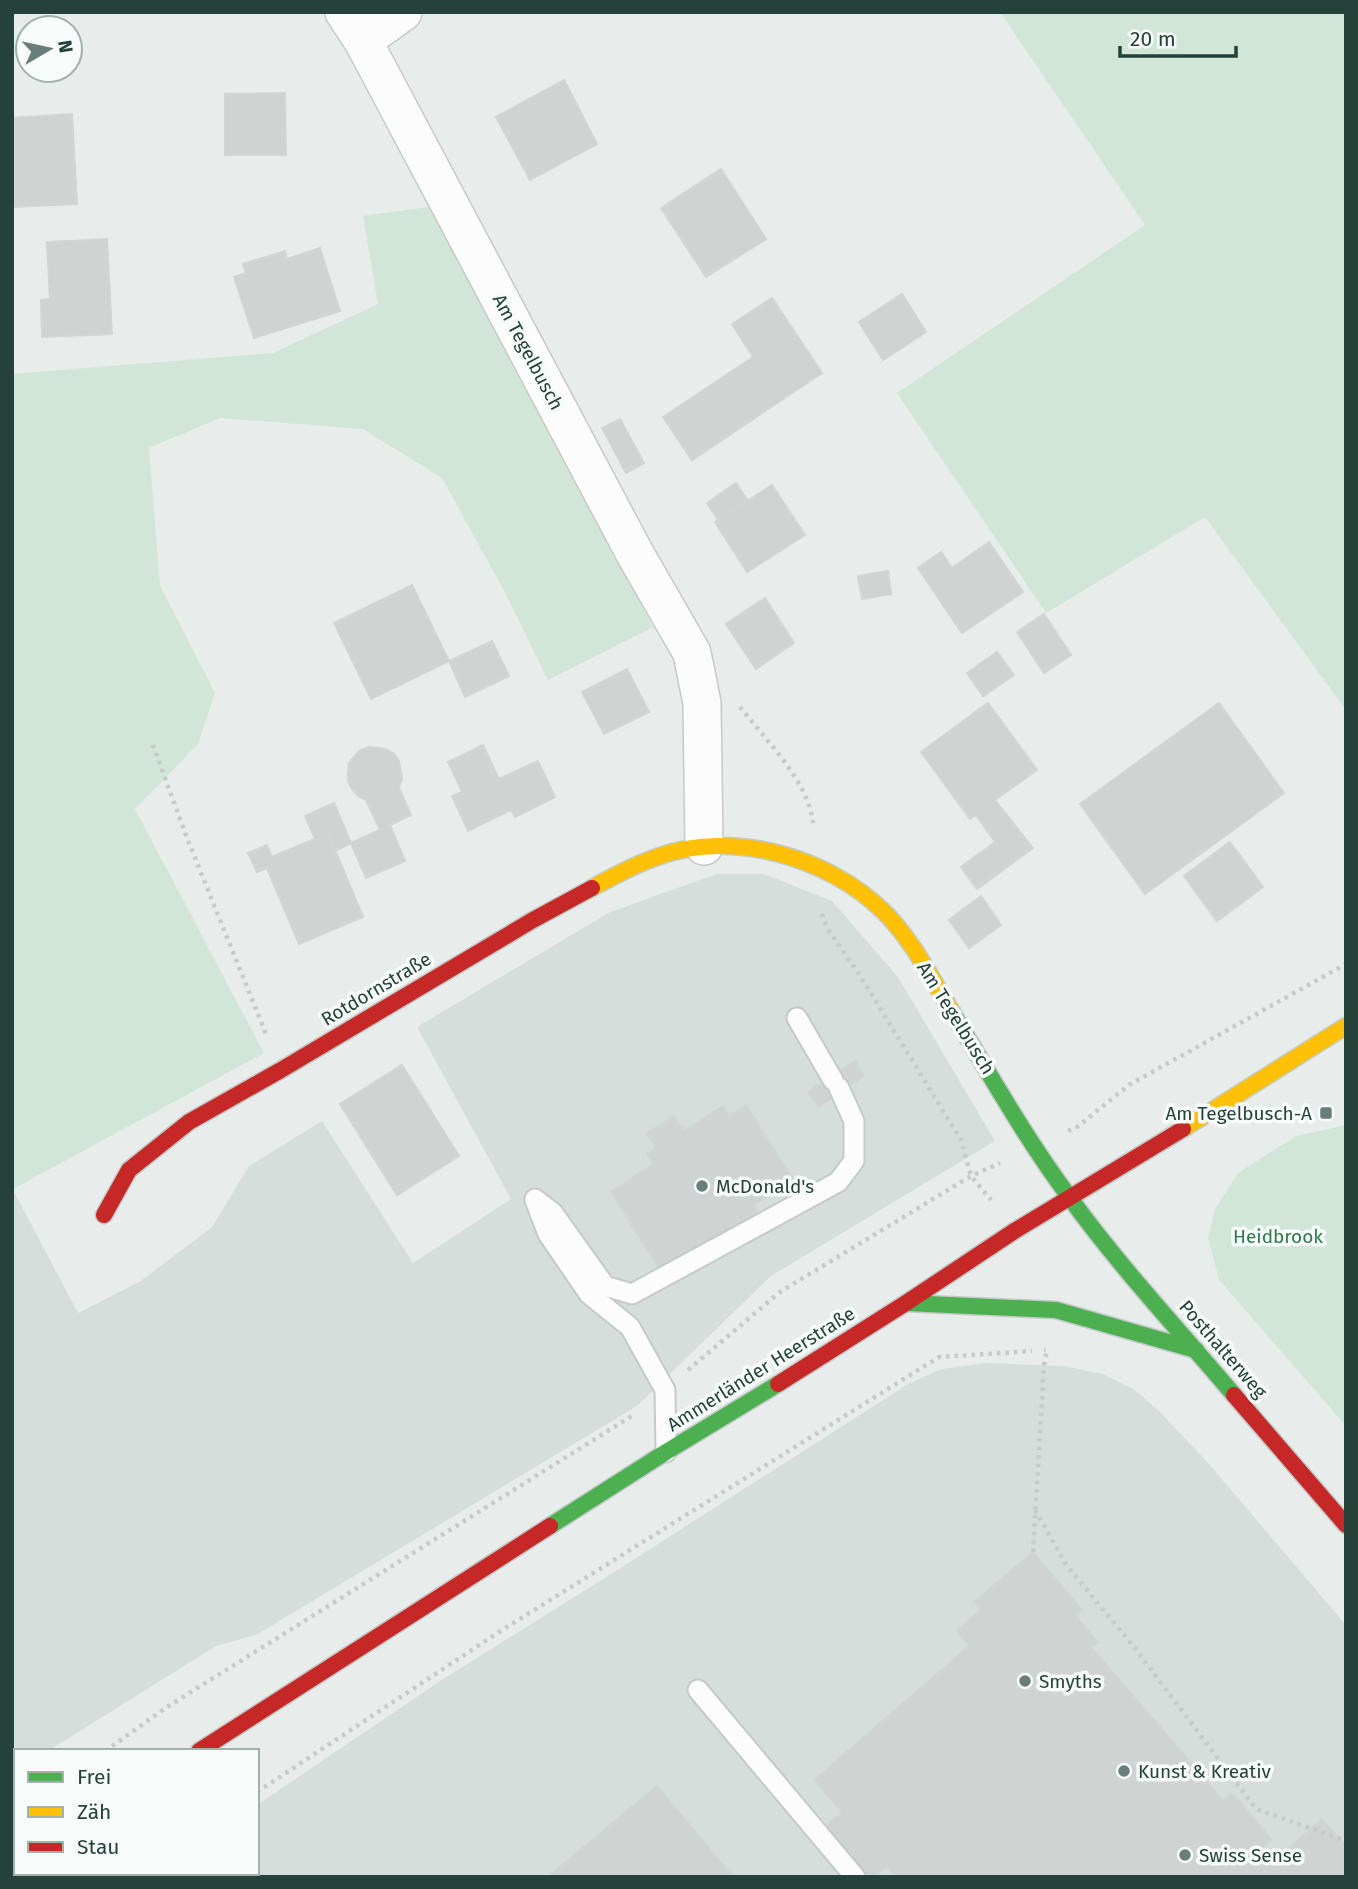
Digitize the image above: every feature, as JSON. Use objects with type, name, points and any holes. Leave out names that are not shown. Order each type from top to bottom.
[{"type":"main road","name":"Am Tegelbusch","points":[[704,846],[730,846],[791,857],[858,889],[884,912],[909,942],[1035,1149],[1070,1198]]},
{"type":"main road","name":"Rotdornstraße","points":[[104,1215],[130,1170],[189,1122],[533,920],[621,872],[661,855],[704,846]]},
{"type":"main road","name":"Ammerländer Heerstraße","points":[[202,1749],[666,1452],[906,1303],[1016,1230],[1346,1026]]},
{"type":"main road","name":"Posthalterweg","points":[[1070,1198],[1111,1251],[1346,1525]]},
{"type":"main road","points":[[906,1303],[1056,1310],[1196,1350]]},
{"type":"street","name":"Am Tegelbusch","points":[[403,12],[353,26],[634,552],[692,653],[702,703],[704,846]]},
{"type":"lane","points":[[666,1452],[665,1390],[630,1327],[589,1294],[548,1234],[535,1199],[553,1213],[604,1286],[632,1293],[838,1182],[854,1161],[854,1121],[836,1084],[797,1018]]},
{"type":"lane","points":[[698,1690],[855,1877]]},
{"type":"path","points":[[739,706],[797,779],[812,813],[815,894],[827,928],[859,974],[961,1140],[971,1176],[1016,1230]]},
{"type":"path","points":[[153,745],[187,838],[281,1070]]},
{"type":"path","points":[[108,1749],[179,1699],[631,1417],[780,1292],[971,1176],[1035,1149],[1077,1127],[1129,1085],[1346,964]]},
{"type":"path","points":[[259,1791],[499,1632],[939,1357],[1047,1350],[1032,1552]]},
{"type":"path","points":[[1035,1510],[1067,1566],[1134,1647],[1256,1809],[1346,1841]]},
{"type":"shaded area","points":[[717,874],[764,874],[832,901],[898,977],[995,1141],[771,1276],[637,1406],[256,1635],[216,1646],[51,1749],[14,1749],[12,1773],[12,1188],[78,1313],[141,1281],[212,1227],[249,1166],[322,1121],[413,1263],[511,1199],[417,1027],[610,912]]},
{"type":"shaded area","points":[[986,1363],[1064,1366],[1103,1374],[1135,1390],[1160,1412],[1209,1464],[1346,1625],[1346,1877],[151,1877],[259,1875],[259,1804],[440,1681],[908,1384],[941,1369]]},
{"type":"green space","points":[[1000,12],[1346,12],[1346,710],[1205,517],[1046,613],[897,393],[1145,225]]},
{"type":"green space","points":[[435,206],[556,448],[653,627],[548,680],[503,589],[442,478],[363,429],[220,418],[149,448],[160,585],[215,693],[198,744],[135,809],[264,1053],[13,1189],[12,374],[273,353],[378,304],[363,216]]},
{"type":"green space","name":"Heidbrook","points":[[1346,1125],[1346,1426],[1219,1280],[1208,1238],[1215,1209],[1238,1173],[1296,1136]]},
{"type":"building","points":[[564,80],[597,144],[530,180],[496,117]]},
{"type":"building","points":[[285,93],[286,155],[225,155],[225,94]]},
{"type":"building","points":[[72,114],[77,204],[12,207],[12,118]]},
{"type":"building","points":[[721,169],[766,239],[706,277],[661,208]]},
{"type":"building","points":[[107,239],[112,334],[42,337],[41,300],[50,299],[47,242]]},
{"type":"building","points":[[320,248],[340,311],[254,338],[234,277],[246,273],[243,264],[285,251],[287,259]]},
{"type":"building","points":[[902,294],[926,332],[883,360],[859,322]]},
{"type":"building","points":[[772,298],[822,373],[692,460],[663,417],[753,357],[732,324]]},
{"type":"building","points":[[620,419],[644,463],[626,473],[602,428]]},
{"type":"building","points":[[736,483],[748,501],[718,520],[707,503]]},
{"type":"building","points":[[772,485],[805,535],[747,572],[715,522]]},
{"type":"building","points":[[989,542],[1023,592],[962,633],[918,568],[941,552],[952,568]]},
{"type":"building","points":[[888,571],[891,594],[862,599],[858,576]]},
{"type":"building","points":[[412,585],[449,661],[371,699],[334,623]]},
{"type":"building","points":[[765,598],[794,643],[756,669],[726,624]]},
{"type":"building","points":[[1044,614],[1071,655],[1044,673],[1017,632]]},
{"type":"building","points":[[492,641],[509,676],[465,697],[449,661]]},
{"type":"building","points":[[997,652],[1014,675],[983,696],[967,673]]},
{"type":"building","points":[[627,669],[649,712],[604,734],[582,692]]},
{"type":"building","points":[[988,703],[1037,770],[995,800],[1033,848],[977,889],[961,867],[995,842],[976,815],[970,819],[921,752]]},
{"type":"building","points":[[1219,703],[1284,793],[1145,894],[1080,804]]},
{"type":"building","points":[[483,745],[499,779],[538,761],[555,797],[515,817],[511,810],[468,831],[452,796],[462,792],[448,762]]},
{"type":"building","points":[[369,747],[386,749],[399,761],[402,779],[399,788],[411,815],[380,830],[366,800],[358,796],[348,781],[349,763],[360,750]]},
{"type":"building","points":[[334,803],[351,843],[335,851],[328,833],[315,839],[305,816]]},
{"type":"building","points":[[390,825],[405,861],[366,878],[351,843]]},
{"type":"building","points":[[328,833],[363,917],[299,944],[267,868],[257,872],[248,853],[267,845],[272,857]]},
{"type":"building","points":[[1230,842],[1263,887],[1217,921],[1184,876]]},
{"type":"building","points":[[981,896],[1001,925],[969,948],[949,920]]},
{"type":"building","points":[[855,1061],[864,1076],[832,1093],[834,1097],[818,1107],[808,1092],[823,1081],[826,1085]]},
{"type":"building","points":[[402,1065],[459,1156],[397,1195],[340,1104]]},
{"type":"building","name":"McDonald's","points":[[746,1105],[793,1179],[754,1205],[758,1213],[663,1274],[611,1192],[653,1164],[647,1154],[656,1148],[647,1133],[674,1116],[683,1131],[723,1106],[729,1116]]},
{"type":"building","points":[[1033,1552],[1082,1610],[1076,1617],[1098,1642],[1091,1647],[1193,1765],[1063,1877],[896,1877],[887,1866],[874,1877],[867,1877],[825,1827],[842,1812],[814,1780],[969,1646],[957,1630],[981,1610],[974,1602]]},
{"type":"building","points":[[1193,1765],[1223,1801],[1232,1793],[1272,1840],[1263,1847],[1275,1860],[1322,1819],[1346,1846],[1346,1877],[1063,1877]]},
{"type":"building","points":[[657,1786],[733,1877],[548,1877]]},
{"type":"traffic: fast","points":[[952,1012],[1023,1130],[1089,1224],[1234,1395]]},
{"type":"traffic: fast","points":[[906,1303],[1056,1310],[1196,1350]]},
{"type":"traffic: fast","points":[[550,1526],[778,1384]]},
{"type":"traffic: slow","points":[[592,888],[642,863],[688,849],[718,846],[748,848],[778,853],[808,863],[861,892],[883,911],[912,946],[952,1012]]},
{"type":"traffic: slow","points":[[1183,1129],[1346,1026]]},
{"type":"traffic: jam","points":[[104,1215],[129,1170],[189,1122],[592,888]]},
{"type":"traffic: jam","points":[[778,1384],[1016,1230],[1183,1129]]},
{"type":"traffic: jam","points":[[1234,1395],[1346,1525]]},
{"type":"traffic: jam","points":[[202,1749],[550,1526]]},
{"type":"place","name":"Am Tegelbusch-A","points":[[1326,1113]]},
{"type":"place","name":"McDonald's","points":[[702,1186]]},
{"type":"place","name":"Smyths","points":[[1025,1681]]},
{"type":"place","name":"Kunst & Kreativ","points":[[1124,1771]]},
{"type":"place","name":"Swiss Sense","points":[[1185,1855]]}]
